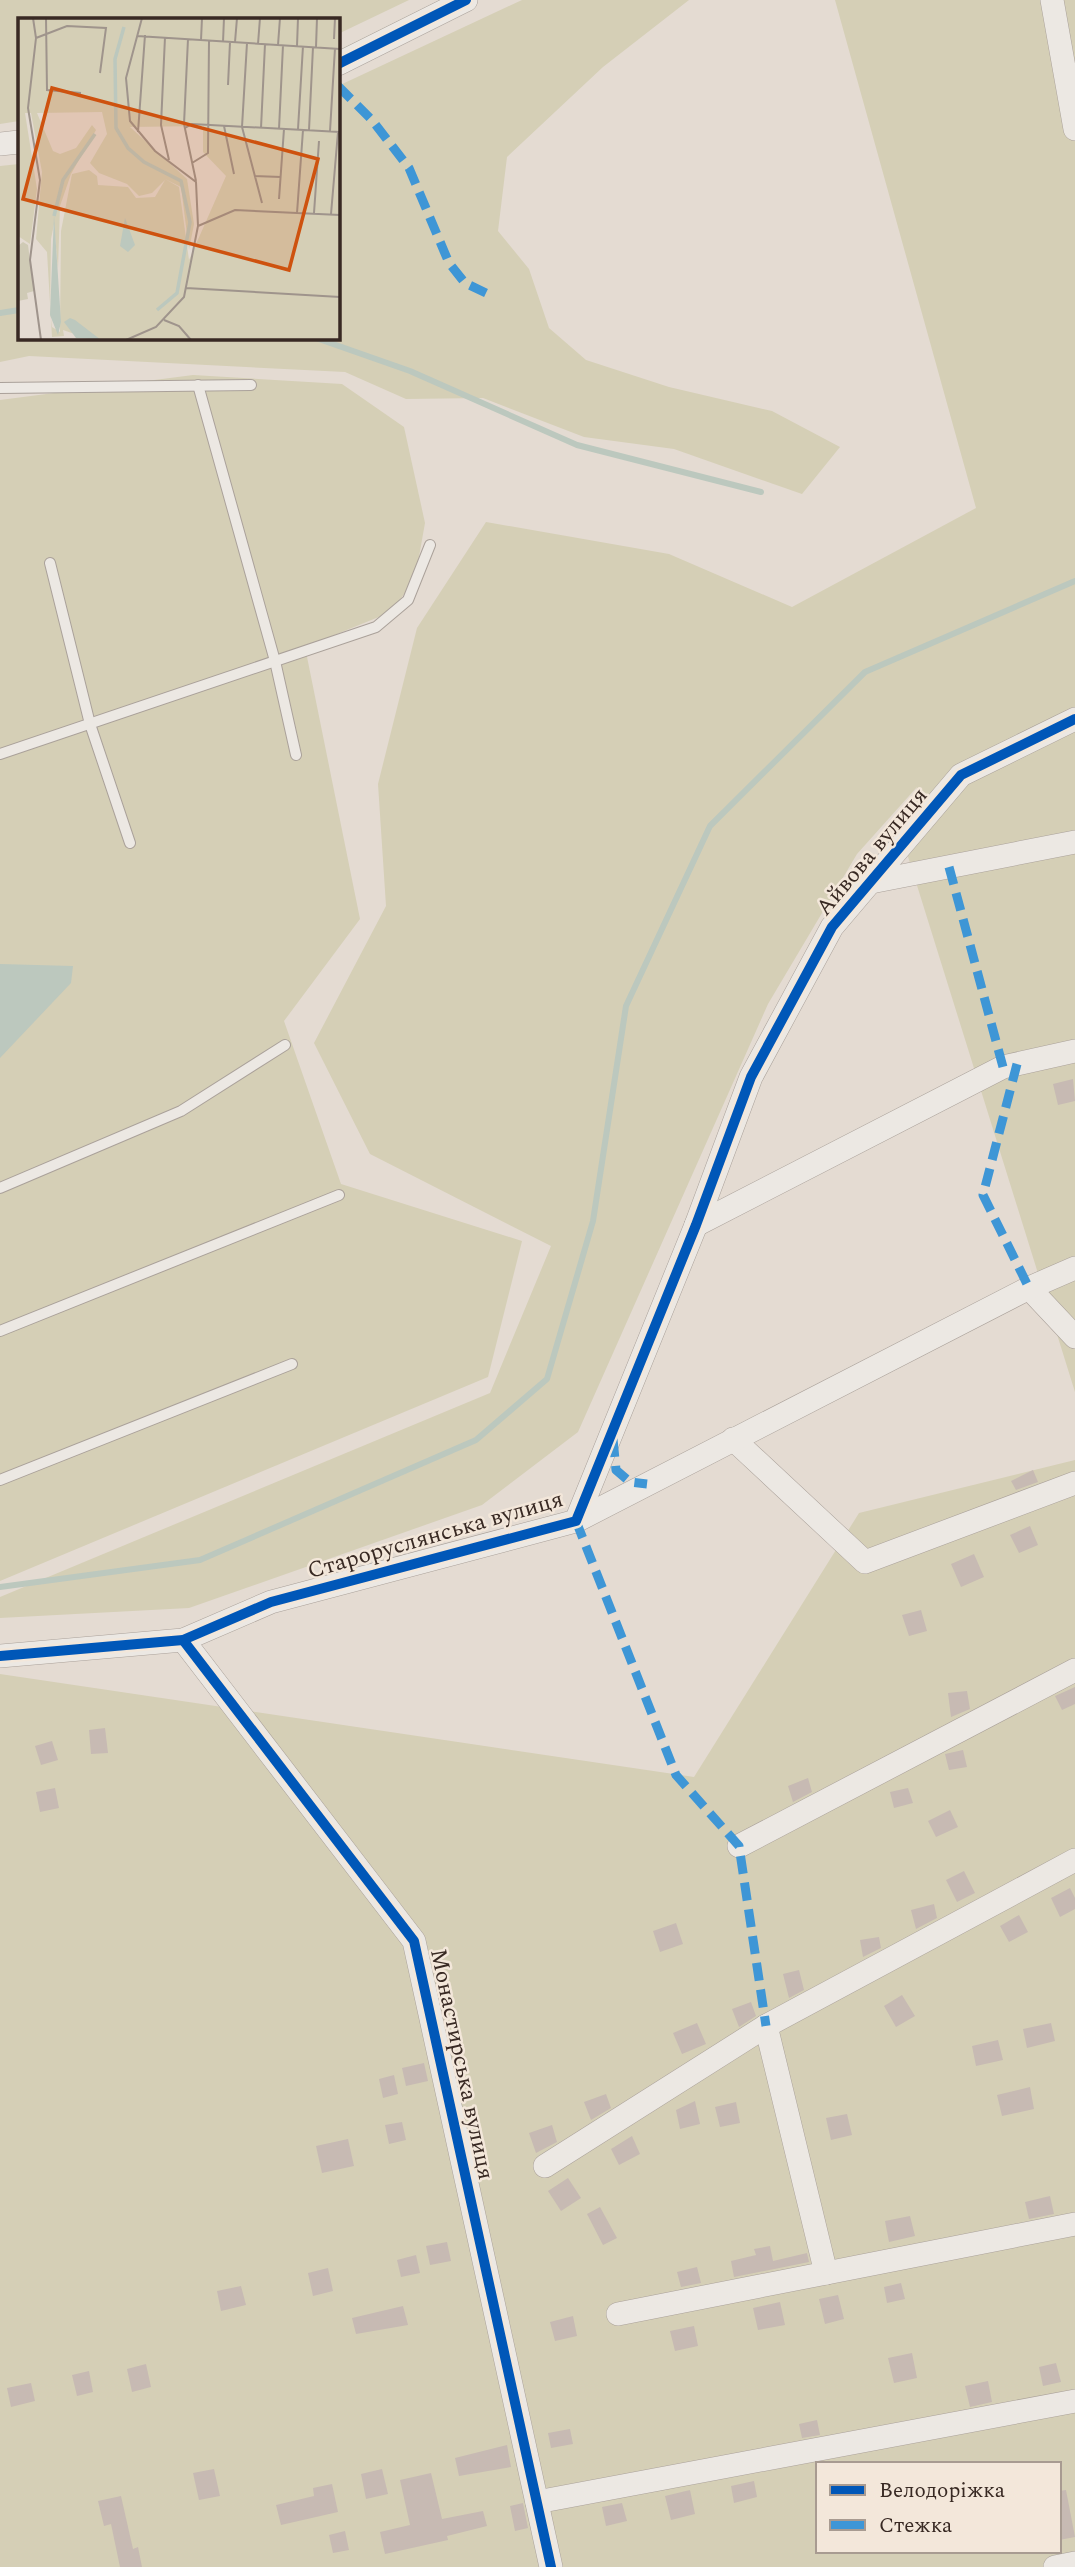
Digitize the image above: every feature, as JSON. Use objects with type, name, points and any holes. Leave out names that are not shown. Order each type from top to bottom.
[{"type":"street","points":[[340,63],[466,0]]},
{"type":"street","points":[[1052,0],[1075,129]]},
{"type":"street","points":[[0,145],[18,142]]},
{"type":"street","name":"Айвова вулиця","points":[[696,1225],[751,1077],[832,928],[961,775],[1075,719]]},
{"type":"street","points":[[871,882],[1075,842]]},
{"type":"street","points":[[696,1225],[1003,1067],[1075,1051]]},
{"type":"street","name":"Староруслянська вулиця","points":[[576,1521],[696,1225]]},
{"type":"street","name":"Староруслянська вулиця","points":[[0,1656],[183,1640],[271,1602],[576,1521],[1029,1288],[1075,1268]]},
{"type":"street","points":[[1029,1288],[1075,1337]]},
{"type":"street","points":[[733,1439],[865,1562],[1075,1483]]},
{"type":"street","name":"Монастирська вулиця","points":[[183,1640],[414,1941],[551,2567]]},
{"type":"street","points":[[738,1846],[1075,1670]]},
{"type":"street","points":[[545,2166],[766,2026],[1075,1860]]},
{"type":"street","points":[[766,2026],[826,2273]]},
{"type":"street","points":[[618,2314],[1075,2224]]},
{"type":"street","points":[[537,2502],[1075,2401]]},
{"type":"street","points":[[1055,2567],[1075,2563]]},
{"type":"lane","points":[[0,388],[251,385]]},
{"type":"lane","points":[[198,386],[275,661],[296,755]]},
{"type":"lane","points":[[0,754],[376,627],[408,600],[430,545]]},
{"type":"lane","points":[[50,563],[90,724],[130,843]]},
{"type":"lane","points":[[0,1188],[181,1111],[285,1045]]},
{"type":"lane","points":[[0,1331],[339,1195]]},
{"type":"lane","points":[[0,1480],[292,1364]]},
{"type":"shaded area","points":[[0,0],[409,0],[340,33],[340,18],[18,18],[18,121],[0,124]]},
{"type":"shaded area","points":[[522,0],[689,0],[603,67],[507,157],[498,231],[529,269],[549,328],[586,360],[669,387],[772,411],[840,447],[802,494],[674,449],[584,437],[483,398],[406,399],[345,372],[29,356],[0,362],[0,166],[18,164],[18,340],[340,340],[340,85]]},
{"type":"shaded area","points":[[835,0],[1075,0],[1075,1392],[905,847],[917,787],[857,854],[768,1004],[578,1432],[482,1505],[189,1608],[0,1618],[0,1597],[490,1393],[551,1246],[370,1154],[314,1043],[386,906],[378,784],[417,628],[486,522],[669,554],[792,607],[976,508]]},
{"type":"shaded area","points":[[193,375],[342,384],[404,427],[425,523],[415,579],[391,612],[305,647],[360,919],[284,1021],[341,1184],[522,1241],[488,1377],[0,1581],[0,400]]},
{"type":"shaded area","points":[[0,964],[73,966],[71,983],[0,1058]]},
{"type":"shaded area","points":[[1075,1460],[1075,2567],[0,2567],[0,1674],[694,1777],[859,1513]]},
{"type":"building","points":[[1073,1079],[1075,1101],[1058,1105],[1053,1084]]},
{"type":"building","points":[[1033,1470],[1038,1482],[1016,1490],[1011,1481]]},
{"type":"building","points":[[1030,1526],[1038,1545],[1019,1553],[1010,1535]]},
{"type":"building","points":[[974,1554],[984,1577],[961,1587],[951,1564]]},
{"type":"building","points":[[921,1610],[927,1631],[909,1636],[902,1615]]},
{"type":"building","points":[[1075,1687],[1075,1704],[1062,1710],[1055,1696]]},
{"type":"building","points":[[967,1691],[970,1709],[951,1717],[948,1693]]},
{"type":"building","points":[[105,1728],[108,1753],[91,1754],[89,1730]]},
{"type":"building","points":[[52,1741],[58,1760],[41,1765],[35,1746]]},
{"type":"building","points":[[963,1750],[967,1767],[949,1770],[945,1754]]},
{"type":"building","points":[[808,1778],[812,1792],[793,1802],[788,1786]]},
{"type":"building","points":[[55,1788],[59,1808],[40,1812],[36,1792]]},
{"type":"building","points":[[908,1788],[913,1803],[894,1808],[890,1792]]},
{"type":"building","points":[[950,1810],[958,1827],[936,1837],[928,1821]]},
{"type":"building","points":[[964,1871],[975,1893],[957,1902],[946,1880]]},
{"type":"building","points":[[1070,1888],[1075,1898],[1075,1909],[1060,1917],[1051,1898]]},
{"type":"building","points":[[934,1904],[937,1918],[916,1929],[911,1910]]},
{"type":"building","points":[[1019,1915],[1028,1932],[1009,1942],[1000,1926]]},
{"type":"building","points":[[676,1923],[683,1944],[660,1952],[653,1931]]},
{"type":"building","points":[[879,1937],[881,1948],[863,1957],[860,1940]]},
{"type":"building","points":[[799,1970],[804,1990],[789,1998],[783,1974]]},
{"type":"building","points":[[902,1995],[915,2016],[896,2027],[884,2006]]},
{"type":"building","points":[[751,2002],[756,2016],[739,2027],[732,2009]]},
{"type":"building","points":[[697,2023],[706,2044],[682,2054],[673,2033]]},
{"type":"building","points":[[1051,2023],[1055,2041],[1027,2048],[1023,2029]]},
{"type":"building","points":[[998,2040],[1003,2060],[976,2066],[972,2046]]},
{"type":"building","points":[[424,2063],[428,2081],[406,2086],[402,2068]]},
{"type":"building","points":[[394,2075],[398,2094],[383,2098],[379,2079]]},
{"type":"building","points":[[1030,2087],[1034,2109],[1002,2116],[997,2095]]},
{"type":"building","points":[[606,2094],[611,2108],[591,2120],[584,2102]]},
{"type":"building","points":[[695,2101],[700,2124],[680,2129],[676,2110]]},
{"type":"building","points":[[736,2102],[740,2123],[720,2127],[715,2107]]},
{"type":"building","points":[[847,2114],[852,2135],[831,2140],[826,2118]]},
{"type":"building","points":[[402,2122],[406,2140],[389,2144],[385,2125]]},
{"type":"building","points":[[552,2125],[557,2142],[536,2153],[529,2133]]},
{"type":"building","points":[[632,2136],[640,2154],[619,2165],[611,2149]]},
{"type":"building","points":[[348,2139],[354,2166],[322,2173],[316,2146]]},
{"type":"building","points":[[568,2178],[581,2198],[561,2211],[548,2191]]},
{"type":"building","points":[[1050,2196],[1054,2214],[1029,2219],[1025,2202]]},
{"type":"building","points":[[600,2207],[617,2238],[603,2245],[587,2214]]},
{"type":"building","points":[[910,2216],[915,2236],[889,2242],[885,2221]]},
{"type":"building","points":[[447,2242],[451,2261],[430,2265],[426,2246]]},
{"type":"building","points":[[770,2246],[773,2261],[807,2253],[809,2262],[734,2277],[731,2261],[756,2255],[754,2249]]},
{"type":"building","points":[[416,2255],[420,2273],[401,2277],[397,2260]]},
{"type":"building","points":[[697,2267],[701,2283],[681,2287],[677,2272]]},
{"type":"building","points":[[328,2268],[333,2291],[313,2296],[308,2273]]},
{"type":"building","points":[[901,2283],[905,2299],[887,2303],[884,2287]]},
{"type":"building","points":[[241,2286],[246,2305],[221,2311],[217,2291]]},
{"type":"building","points":[[838,2295],[844,2319],[825,2324],[819,2299]]},
{"type":"building","points":[[780,2302],[785,2325],[758,2330],[753,2308]]},
{"type":"building","points":[[403,2306],[408,2325],[356,2334],[352,2318]]},
{"type":"building","points":[[573,2316],[577,2336],[555,2341],[550,2322]]},
{"type":"building","points":[[694,2326],[698,2346],[675,2351],[670,2331]]},
{"type":"building","points":[[912,2353],[917,2378],[894,2383],[888,2358]]},
{"type":"building","points":[[1056,2363],[1061,2382],[1043,2386],[1039,2367]]},
{"type":"building","points":[[146,2364],[151,2387],[132,2392],[127,2369]]},
{"type":"building","points":[[89,2371],[93,2392],[77,2396],[72,2375]]},
{"type":"building","points":[[988,2381],[992,2402],[970,2407],[965,2386]]},
{"type":"building","points":[[31,2383],[35,2401],[11,2407],[7,2388]]},
{"type":"building","points":[[817,2420],[820,2435],[802,2438],[799,2424]]},
{"type":"building","points":[[570,2429],[573,2444],[551,2448],[548,2433]]},
{"type":"building","points":[[507,2445],[511,2467],[459,2476],[455,2458]]},
{"type":"building","points":[[214,2469],[220,2496],[199,2500],[193,2473]]},
{"type":"building","points":[[382,2469],[388,2494],[366,2499],[361,2474]]},
{"type":"building","points":[[431,2473],[442,2519],[483,2511],[487,2526],[447,2536],[448,2540],[385,2554],[380,2532],[410,2525],[400,2480]]},
{"type":"building","points":[[754,2481],[757,2497],[734,2503],[731,2486]]},
{"type":"building","points":[[332,2484],[338,2512],[281,2525],[276,2505],[314,2496],[313,2488]]},
{"type":"building","points":[[690,2490],[695,2514],[671,2520],[665,2496]]},
{"type":"building","points":[[1066,2490],[1075,2537],[1061,2540],[1061,2491]]},
{"type":"building","points":[[121,2496],[133,2549],[138,2547],[142,2567],[120,2567],[111,2524],[104,2526],[98,2501]]},
{"type":"building","points":[[523,2503],[528,2528],[515,2531],[510,2506]]},
{"type":"building","points":[[622,2503],[627,2521],[606,2526],[602,2507]]},
{"type":"building","points":[[345,2531],[349,2550],[333,2553],[329,2535]]},
{"type":"waterway","points":[[0,313],[18,310]]},
{"type":"waterway","points":[[322,340],[410,371],[577,445],[761,492]]},
{"type":"waterway","points":[[0,1587],[200,1560],[476,1440],[547,1379],[593,1221],[626,1006],[710,826],[865,672],[1075,581]]},
{"type":"marked path","points":[[340,88],[372,120],[409,168],[449,263],[465,283],[486,293]]},
{"type":"marked path","points":[[949,867],[1003,1067]]},
{"type":"marked path","points":[[1017,1064],[983,1195],[1029,1288]]},
{"type":"marked path","points":[[613,1439],[616,1470],[630,1482],[647,1484]]},
{"type":"marked path","points":[[576,1521],[676,1775],[739,1846],[766,2026]]},
{"type":"cycle path","points":[[340,63],[466,0]]},
{"type":"cycle path","points":[[0,1656],[183,1640],[271,1602],[576,1521],[696,1225],[751,1077],[832,927],[961,775],[1075,719]]},
{"type":"cycle path","points":[[183,1640],[414,1941],[551,2567]]}]
